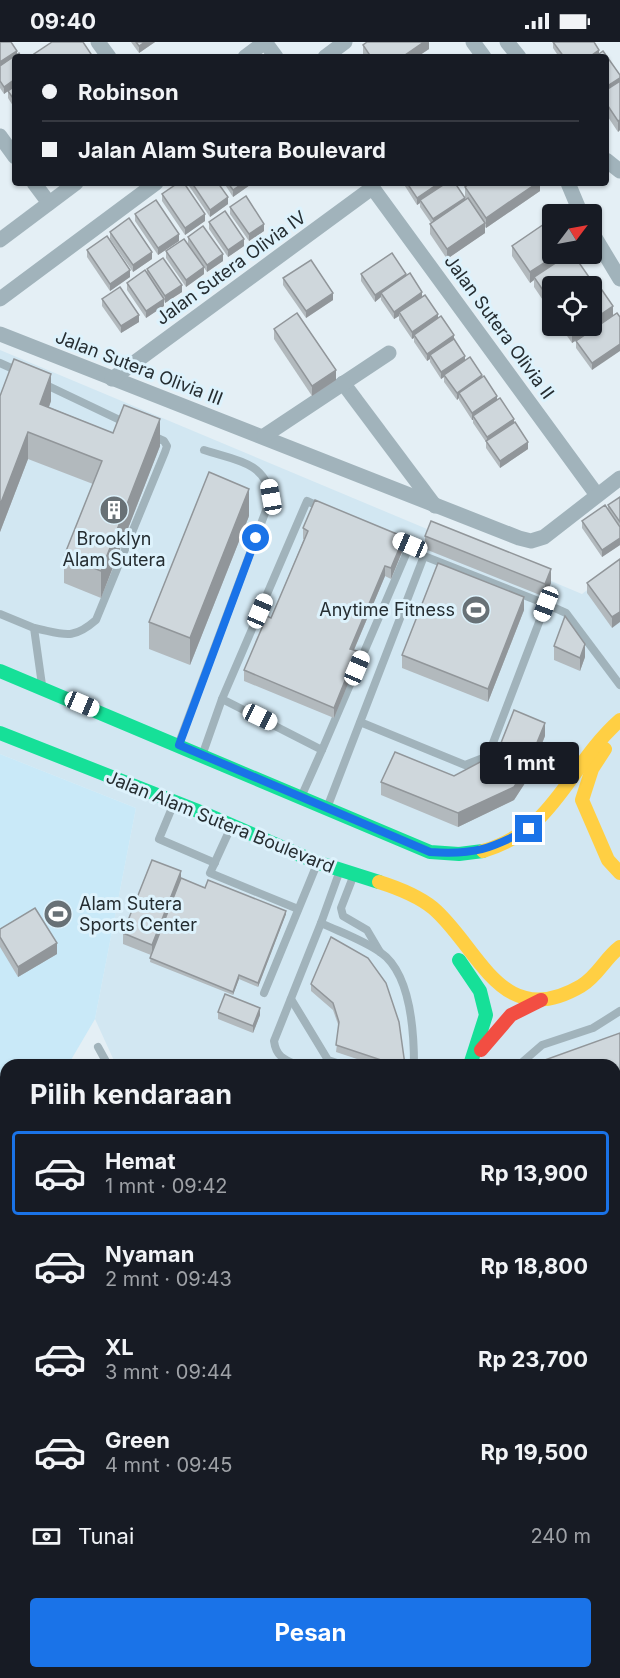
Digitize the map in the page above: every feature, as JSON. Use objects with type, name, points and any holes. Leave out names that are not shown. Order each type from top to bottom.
[{"type":"main road","points":[[0,671],[203,754],[430,852],[464,854],[500,844],[529,829],[544,815],[583,758],[604,733],[620,720]]},
{"type":"main road","name":"Jalan Alam Sutera Boulevard","points":[[0,733],[231,825],[317,863],[417,897],[439,912],[486,973],[501,987],[520,996],[547,999]]},
{"type":"main road","points":[[620,736],[607,745],[592,769],[582,800],[608,860],[620,873]]},
{"type":"main road","points":[[439,912],[453,947],[485,1004],[486,1015],[473,1059]]},
{"type":"main road","points":[[474,1059],[491,1040],[502,1021],[514,1010],[584,984],[601,970],[620,947]]},
{"type":"street","points":[[249,54],[265,42]]},
{"type":"street","points":[[329,54],[345,42]]},
{"type":"street","points":[[472,42],[482,54]]},
{"type":"street","points":[[507,42],[517,54]]},
{"type":"street","points":[[0,136],[12,153]]},
{"type":"street","points":[[36,186],[49,203]]},
{"type":"street","points":[[0,240],[72,186]]},
{"type":"street","points":[[0,299],[152,186]]},
{"type":"street","name":"Jalan Sutera Olivia IV","points":[[112,379],[369,186]]},
{"type":"street","name":"Jalan Sutera Olivia II","points":[[371,186],[597,495]]},
{"type":"street","points":[[569,186],[577,204]]},
{"type":"street","points":[[602,249],[620,279]]},
{"type":"street","name":"Jalan Sutera Olivia III","points":[[0,334],[264,436],[435,507],[519,538],[531,541],[544,537],[597,495]]},
{"type":"street","points":[[264,436],[389,352]]},
{"type":"street","points":[[343,383],[435,507]]},
{"type":"street","points":[[597,495],[620,478]]},
{"type":"lane","points":[[0,363],[133,426]]},
{"type":"lane","points":[[0,614],[34,628],[65,635],[81,633],[96,620],[167,446],[164,441],[144,431]]},
{"type":"lane","points":[[179,745],[271,497],[268,480],[256,468],[204,450]]},
{"type":"lane","points":[[203,754],[222,699],[307,501],[327,510]]},
{"type":"lane","points":[[301,798],[410,545],[389,536]]},
{"type":"lane","points":[[327,809],[424,556],[566,613],[620,685]]},
{"type":"lane","points":[[360,722],[465,765],[488,756],[546,604]]},
{"type":"lane","points":[[34,628],[42,687]]},
{"type":"lane","points":[[222,699],[322,750]]},
{"type":"lane","points":[[174,802],[159,839],[214,863]]},
{"type":"lane","points":[[231,825],[210,873],[298,909]]},
{"type":"lane","points":[[264,993],[282,936],[298,909],[317,863]]},
{"type":"lane","points":[[283,1059],[276,1052],[274,1041],[321,922],[347,873]]},
{"type":"lane","points":[[347,873],[341,908],[343,916],[367,930],[380,952],[390,962],[402,985],[410,1006],[414,1037],[412,1059]]},
{"type":"lane","points":[[321,922],[380,952]]},
{"type":"lane","points":[[291,999],[327,1059]]},
{"type":"lane","points":[[526,1059],[542,1045],[593,1028],[620,1011]]},
{"type":"lane","points":[[98,1047],[105,1059]]},
{"type":"shaded area","points":[[0,350],[582,594],[620,565],[620,1059],[113,1059],[95,1019],[136,808],[0,754]]},
{"type":"shaded area","name":"Alam Sutera Sports Center","points":[[0,754],[136,808],[95,1019],[72,1059],[0,1059]]},
{"type":"building","points":[[0,42],[11,42],[17,51],[0,62]]},
{"type":"building","points":[[52,42],[83,42],[91,54],[34,54]]},
{"type":"building","points":[[367,42],[424,42],[406,54],[369,54],[363,45]]},
{"type":"building","points":[[553,42],[594,42],[599,50],[593,54],[562,54]]},
{"type":"building","points":[[12,58],[12,81],[4,87],[0,81],[0,66]]},
{"type":"building","points":[[609,59],[620,75],[620,78],[609,85]]},
{"type":"building","points":[[620,81],[620,120],[618,121],[609,108],[609,88]]},
{"type":"building","points":[[174,186],[186,186],[205,214],[185,228],[162,194]]},
{"type":"building","points":[[194,186],[220,186],[228,197],[210,210]]},
{"type":"building","points":[[409,186],[435,186],[417,198]]},
{"type":"building","points":[[441,186],[457,186],[465,198],[433,219],[420,200]]},
{"type":"building","points":[[466,186],[533,186],[486,218]]},
{"type":"building","points":[[246,196],[264,224],[249,234],[230,207]]},
{"type":"building","points":[[468,198],[485,223],[447,249],[430,224]]},
{"type":"building","points":[[156,200],[179,234],[158,248],[135,214]]},
{"type":"building","points":[[225,211],[244,239],[228,250],[209,222]]},
{"type":"building","points":[[129,218],[152,252],[133,265],[110,232]]},
{"type":"building","points":[[542,225],[542,264],[530,272],[512,246]]},
{"type":"building","points":[[203,226],[223,254],[207,265],[188,237]]},
{"type":"building","points":[[107,236],[130,270],[110,284],[87,250]]},
{"type":"building","points":[[184,239],[204,267],[186,280],[166,251]]},
{"type":"building","points":[[392,253],[406,274],[375,295],[361,274]]},
{"type":"building","points":[[163,258],[182,285],[165,296],[147,269]]},
{"type":"building","points":[[311,260],[333,293],[306,311],[283,278]]},
{"type":"building","points":[[554,264],[580,264],[588,276],[542,276],[542,289],[534,277]]},
{"type":"building","points":[[145,270],[164,299],[146,311],[127,283]]},
{"type":"building","points":[[410,273],[422,292],[394,312],[381,293]]},
{"type":"building","points":[[120,287],[139,315],[121,326],[102,299]]},
{"type":"building","points":[[602,290],[613,306],[602,314]]},
{"type":"building","points":[[425,295],[438,314],[412,332],[399,312]]},
{"type":"building","points":[[297,313],[336,370],[312,386],[274,329]]},
{"type":"building","points":[[617,313],[620,317],[620,344],[592,363],[576,341],[583,336],[602,336],[602,323]]},
{"type":"building","points":[[441,316],[454,335],[427,354],[414,335]]},
{"type":"building","points":[[454,339],[465,356],[441,372],[430,355]]},
{"type":"building","points":[[470,357],[482,375],[457,393],[444,375]]},
{"type":"building","points":[[14,359],[51,374],[40,404],[113,433],[124,405],[160,419],[101,571],[64,556],[102,461],[28,432],[0,505],[0,396]]},
{"type":"building","points":[[484,376],[497,396],[472,413],[459,393]]},
{"type":"building","points":[[500,398],[514,419],[487,437],[473,416]]},
{"type":"building","points":[[515,422],[528,442],[500,461],[486,441]]},
{"type":"building","points":[[209,472],[249,489],[190,638],[149,622]]},
{"type":"building","points":[[620,497],[620,522],[608,505]]},
{"type":"building","points":[[315,500],[404,537],[391,568],[385,566],[350,649],[357,651],[334,708],[244,670],[267,616],[271,618],[308,531],[303,528]]},
{"type":"building","points":[[605,505],[620,527],[620,538],[602,550],[582,521]]},
{"type":"building","points":[[431,521],[551,569],[545,584],[425,536]]},
{"type":"building","points":[[620,559],[620,612],[612,617],[587,583]]},
{"type":"building","points":[[438,563],[524,597],[488,689],[402,655]]},
{"type":"building","points":[[565,616],[585,644],[580,658],[554,646]]},
{"type":"building","points":[[514,710],[545,723],[527,767],[514,787],[458,813],[381,782],[395,752],[454,776],[497,753]]},
{"type":"building","points":[[152,860],[181,871],[152,945],[123,933]]},
{"type":"building","points":[[181,878],[205,888],[208,880],[286,911],[258,983],[239,975],[233,992],[150,958]]},
{"type":"building","points":[[35,908],[57,943],[18,967],[0,937],[0,929]]},
{"type":"building","points":[[331,937],[368,958],[386,983],[399,1022],[404,1059],[378,1059],[336,1045],[339,1022],[333,1003],[311,984]]},
{"type":"building","points":[[225,994],[260,1008],[253,1026],[218,1012]]},
{"type":"building","points":[[620,1033],[620,1059],[548,1059]]},
{"type":"traffic: fast","points":[[0,671],[430,852],[459,854],[483,851]]},
{"type":"traffic: fast","points":[[0,733],[203,813],[316,862],[379,882]]},
{"type":"traffic: fast","points":[[459,960],[480,991],[486,1015],[472,1059]]},
{"type":"traffic: slow","points":[[483,851],[508,841],[528,828],[545,812],[602,738],[620,720]]},
{"type":"traffic: slow","points":[[605,749],[592,769],[582,800],[608,860],[620,873]]},
{"type":"traffic: slow","points":[[379,882],[407,892],[433,908],[494,979],[511,992],[531,999],[554,998],[581,986],[620,947]]},
{"type":"traffic: jam","points":[[481,1050],[511,1015],[541,1000]]},
{"type":"place","name":"Brooklyn Alam Sutera","points":[[114,510]]},
{"type":"place","name":"Anytime Fitness","points":[[476,610]]},
{"type":"place","name":"Alam Sutera Sports Center","points":[[58,914]]},
{"type":"route","points":[[256,538],[179,745],[430,852],[464,854],[500,844],[529,829]]}]
